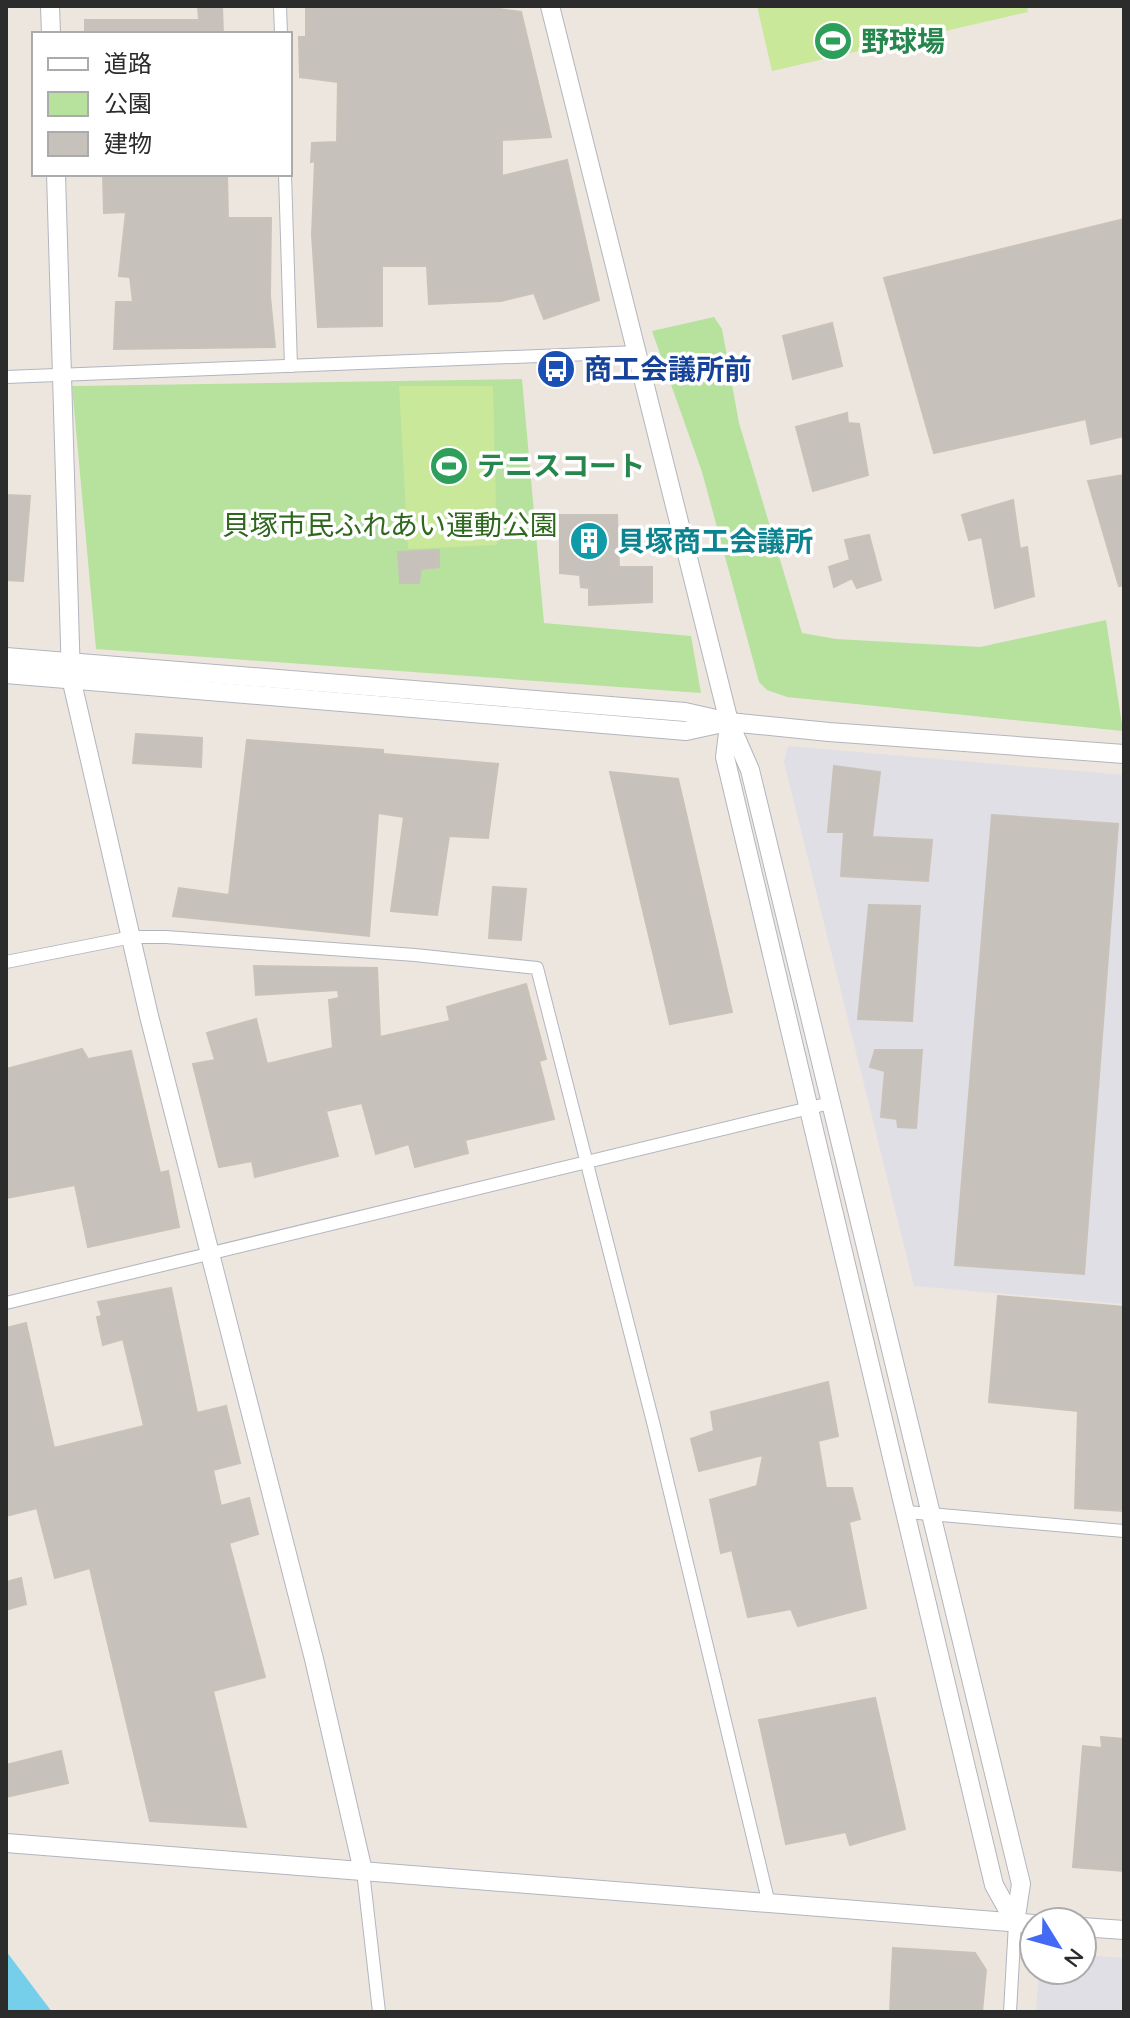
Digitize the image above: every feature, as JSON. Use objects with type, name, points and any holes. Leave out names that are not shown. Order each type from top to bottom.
[{"type":"street","points":[[50,6],[51,32]]},
{"type":"street","points":[[280,6],[281,32]]},
{"type":"street","points":[[550,6],[639,352],[729,722],[750,770],[1021,1884],[1023,1906]]},
{"type":"street","points":[[56,176],[71,670],[132,937],[314,1659],[363,1871],[379,2012]]},
{"type":"street","points":[[285,176],[291,366]]},
{"type":"street","points":[[6,377],[639,352]]},
{"type":"street","points":[[6,657],[71,670],[686,731],[729,722],[1124,754]]},
{"type":"street","points":[[6,674],[71,670]]},
{"type":"street","points":[[729,722],[725,757],[994,1885],[1018,1916]]},
{"type":"street","points":[[6,962],[132,937],[166,937],[368,951],[537,968],[588,1163],[769,1904]]},
{"type":"street","points":[[6,1303],[211,1256],[830,1103]]},
{"type":"street","points":[[907,1512],[1124,1531]]},
{"type":"street","points":[[6,1843],[1018,1924]]},
{"type":"street","points":[[1098,1928],[1124,1930]]},
{"type":"street","points":[[1010,2012],[1018,1962]]},
{"type":"shaded area","points":[[788,746],[1124,775],[1124,1304],[914,1286],[784,762]]},
{"type":"shaded area","points":[[1098,1956],[1124,1958],[1124,2012],[1036,2012],[1038,1986],[1098,1986]]},
{"type":"green space","name":"野球場","points":[[757,6],[1027,6],[1028,12],[772,71]]},
{"type":"green space","points":[[714,317],[722,329],[739,423],[802,633],[836,639],[980,647],[1106,620],[1123,731],[787,697],[767,690],[759,682],[702,472],[652,331]]},
{"type":"green space","name":"貝塚市民ふれあい運動公園","points":[[522,379],[544,623],[691,636],[701,693],[96,649],[72,386]]},
{"type":"green space","name":"テニスコート","points":[[399,386],[493,386],[497,545],[408,549]]},
{"type":"water","points":[[6,1951],[52,2012],[6,2012]]},
{"type":"building","points":[[198,6],[222,6],[223,32],[85,32],[85,20],[199,20]]},
{"type":"building","points":[[306,6],[478,6],[521,12],[551,137],[502,140],[502,176],[567,160],[599,300],[544,319],[534,293],[501,301],[429,304],[427,266],[382,266],[382,326],[318,327],[312,235],[315,161],[311,162],[312,143],[337,142],[338,82],[300,77],[299,37],[306,37]]},
{"type":"building","points":[[103,176],[227,176],[228,218],[271,218],[270,296],[275,347],[114,349],[116,302],[133,302],[130,277],[119,276],[126,212],[104,213]]},
{"type":"building","points":[[1124,219],[1124,436],[1091,444],[1086,419],[934,453],[884,278]]},
{"type":"building","points":[[832,323],[842,366],[793,379],[783,336]]},
{"type":"building","points":[[847,413],[848,423],[859,424],[868,475],[813,491],[796,427]]},
{"type":"building","points":[[1124,475],[1124,585],[1119,586],[1088,481]]},
{"type":"building","points":[[6,495],[30,496],[23,581],[6,580]]},
{"type":"building","points":[[1013,500],[1020,549],[1027,547],[1034,596],[995,608],[982,537],[969,540],[962,515]]},
{"type":"building","name":"貝塚商工会議所","points":[[560,515],[617,515],[619,567],[652,567],[652,602],[589,605],[589,588],[581,587],[580,575],[560,573]]},
{"type":"building","points":[[869,535],[881,580],[857,588],[852,578],[834,587],[829,567],[850,560],[845,540]]},
{"type":"building","points":[[439,550],[439,567],[421,569],[419,583],[400,583],[398,552]]},
{"type":"building","points":[[136,734],[202,738],[201,767],[133,763]]},
{"type":"building","points":[[247,740],[383,750],[383,754],[498,764],[488,838],[449,836],[437,915],[391,911],[404,817],[378,813],[369,936],[173,916],[179,888],[229,895]]},
{"type":"building","points":[[834,766],[880,772],[872,837],[932,840],[928,881],[841,876],[844,832],[828,832]]},
{"type":"building","points":[[610,772],[678,779],[732,1012],[670,1024]]},
{"type":"building","points":[[992,815],[1118,824],[1084,1274],[955,1265]]},
{"type":"building","points":[[493,887],[526,889],[521,940],[489,938]]},
{"type":"building","points":[[869,905],[920,906],[912,1021],[858,1019]]},
{"type":"building","points":[[254,966],[377,968],[380,1037],[450,1021],[447,1007],[526,984],[546,1059],[539,1061],[554,1119],[465,1140],[468,1153],[415,1167],[409,1144],[376,1154],[362,1103],[326,1111],[338,1156],[255,1177],[252,1161],[219,1167],[193,1064],[215,1060],[207,1033],[256,1019],[267,1064],[333,1048],[329,1000],[339,998],[338,990],[256,995]]},
{"type":"building","points":[[82,1049],[88,1059],[131,1051],[160,1173],[168,1171],[179,1227],[88,1247],[75,1185],[6,1198],[6,1069]]},
{"type":"building","points":[[875,1050],[922,1050],[916,1128],[898,1127],[897,1119],[881,1117],[885,1071],[870,1067]]},
{"type":"building","points":[[171,1288],[197,1413],[226,1406],[240,1463],[213,1470],[221,1506],[249,1498],[258,1534],[229,1543],[265,1677],[213,1691],[246,1827],[150,1821],[90,1568],[55,1578],[37,1508],[6,1516],[6,1328],[26,1323],[54,1448],[144,1426],[123,1339],[103,1345],[97,1317],[102,1316],[98,1302]]},
{"type":"building","points":[[998,1296],[1124,1307],[1124,1511],[1075,1508],[1078,1411],[989,1402]]},
{"type":"building","points":[[828,1382],[838,1436],[818,1441],[826,1488],[852,1488],[860,1519],[849,1522],[866,1608],[798,1626],[791,1609],[748,1617],[732,1550],[721,1553],[710,1500],[757,1486],[763,1455],[699,1471],[691,1439],[714,1431],[711,1412]]},
{"type":"building","points":[[21,1578],[26,1604],[6,1610],[6,1582]]},
{"type":"building","points":[[875,1698],[905,1829],[850,1845],[846,1832],[786,1844],[759,1720]]},
{"type":"building","points":[[1101,1737],[1124,1739],[1124,1871],[1073,1867],[1083,1746],[1102,1748]]},
{"type":"building","points":[[61,1751],[68,1783],[6,1797],[6,1765]]},
{"type":"building","points":[[893,1948],[975,1953],[986,1970],[982,2012],[890,2012]]},
{"type":"place","name":"野球場","points":[[833,41]]},
{"type":"place","name":"商工会議所前","points":[[556,369]]},
{"type":"place","name":"テニスコート","points":[[449,466]]},
{"type":"place","name":"貝塚商工会議所","points":[[589,541]]}]
